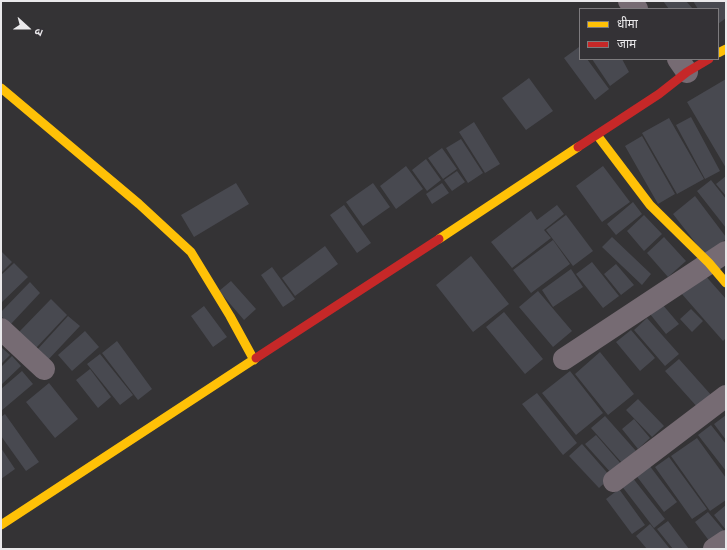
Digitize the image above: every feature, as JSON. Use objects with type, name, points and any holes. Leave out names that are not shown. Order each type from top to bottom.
[{"type":"street","points":[[1,525],[659,94],[683,66],[705,60]]},
{"type":"street","points":[[1,88],[139,204],[191,252],[230,316],[254,360]]},
{"type":"street","points":[[597,135],[650,205],[718,258],[726,283]]},
{"type":"street","points":[[564,359],[718,258]]},
{"type":"street","points":[[1,329],[44,369]]},
{"type":"street","points":[[614,481],[726,396]]},
{"type":"street","points":[[714,549],[726,541]]},
{"type":"building","points":[[663,1],[686,1],[692,8],[668,8]]},
{"type":"building","points":[[693,1],[726,1],[726,18],[719,23],[719,8],[697,8]]},
{"type":"building","points":[[579,47],[579,60],[588,60],[609,89],[595,100],[564,58]]},
{"type":"building","points":[[593,60],[623,60],[629,72],[610,86]]},
{"type":"building","points":[[529,78],[553,111],[526,130],[502,98]]},
{"type":"building","points":[[726,79],[726,168],[687,102]]},
{"type":"building","points":[[691,117],[720,171],[705,179],[676,125]]},
{"type":"building","points":[[669,118],[704,179],[677,194],[642,133]]},
{"type":"building","points":[[474,122],[500,164],[485,173],[459,132]]},
{"type":"building","points":[[642,136],[675,194],[658,204],[625,146]]},
{"type":"building","points":[[461,139],[483,173],[468,183],[446,148]]},
{"type":"building","points":[[442,148],[457,169],[443,179],[428,158]]},
{"type":"building","points":[[426,159],[441,180],[427,191],[412,170]]},
{"type":"building","points":[[406,166],[423,189],[396,209],[380,186]]},
{"type":"building","points":[[603,166],[630,202],[602,222],[576,186]]},
{"type":"building","points":[[457,171],[465,182],[452,191],[444,180]]},
{"type":"building","points":[[726,176],[726,196],[716,184]]},
{"type":"building","points":[[711,180],[726,199],[726,228],[697,191]]},
{"type":"building","points":[[236,183],[249,204],[194,237],[181,215]]},
{"type":"building","points":[[373,183],[390,207],[363,226],[346,202]]},
{"type":"building","points":[[442,183],[449,193],[432,204],[426,194]]},
{"type":"building","points":[[695,196],[726,237],[726,239],[705,255],[673,214]]},
{"type":"building","points":[[633,202],[642,214],[616,235],[607,224]]},
{"type":"building","points":[[344,205],[371,243],[357,253],[330,215]]},
{"type":"building","points":[[557,205],[564,214],[544,230],[551,238],[512,268],[491,242],[531,211],[537,220]]},
{"type":"building","points":[[566,215],[593,251],[573,266],[546,230]]},
{"type":"building","points":[[644,215],[662,234],[644,251],[627,231]]},
{"type":"building","points":[[612,237],[651,274],[642,285],[602,247]]},
{"type":"building","points":[[664,237],[686,261],[668,277],[647,253]]},
{"type":"building","points":[[553,240],[570,264],[531,293],[513,270]]},
{"type":"building","points":[[325,246],[338,264],[295,296],[282,278]]},
{"type":"building","points":[[1,251],[12,262],[1,273]]},
{"type":"building","points":[[471,256],[509,304],[473,332],[436,285]]},
{"type":"building","points":[[592,262],[619,296],[603,308],[576,274]]},
{"type":"building","points":[[14,263],[28,277],[1,303],[1,275]]},
{"type":"building","points":[[616,264],[634,285],[621,295],[604,274]]},
{"type":"building","points":[[272,267],[295,299],[283,307],[261,275]]},
{"type":"building","points":[[571,269],[583,287],[553,307],[542,290]]},
{"type":"building","points":[[703,273],[726,299],[726,338],[723,341],[681,293]]},
{"type":"building","points":[[231,281],[256,309],[244,320],[219,291]]},
{"type":"building","points":[[30,282],[40,293],[10,325],[1,316],[1,312]]},
{"type":"building","points":[[538,291],[572,331],[553,347],[519,307]]},
{"type":"building","points":[[51,299],[67,315],[36,348],[19,332]]},
{"type":"building","points":[[662,304],[679,324],[666,334],[650,314]]},
{"type":"building","points":[[204,306],[227,337],[213,347],[191,316]]},
{"type":"building","points":[[691,309],[703,321],[692,332],[680,319]]},
{"type":"building","points":[[504,312],[543,359],[525,374],[486,327]]},
{"type":"building","points":[[68,316],[80,326],[47,361],[36,351]]},
{"type":"building","points":[[647,318],[679,354],[665,366],[634,330]]},
{"type":"building","points":[[631,330],[655,358],[640,371],[616,342]]},
{"type":"building","points":[[85,331],[99,347],[72,371],[58,355]]},
{"type":"building","points":[[117,341],[152,389],[138,400],[102,353]]},
{"type":"building","points":[[1,347],[10,355],[1,364]]},
{"type":"building","points":[[600,352],[634,394],[608,415],[575,374]]},
{"type":"building","points":[[100,354],[133,395],[120,405],[87,364]]},
{"type":"building","points":[[12,356],[21,366],[1,385],[1,367]]},
{"type":"building","points":[[679,359],[712,396],[699,409],[665,371]]},
{"type":"building","points":[[90,369],[111,397],[98,408],[76,380]]},
{"type":"building","points":[[22,371],[33,384],[1,411],[1,389]]},
{"type":"building","points":[[570,371],[603,413],[576,435],[542,393]]},
{"type":"building","points":[[49,383],[78,419],[55,438],[26,402]]},
{"type":"building","points":[[537,393],[577,443],[563,455],[522,404]]},
{"type":"building","points":[[638,399],[664,426],[652,437],[626,410]]},
{"type":"building","points":[[5,414],[39,462],[26,471],[1,436],[1,417]]},
{"type":"building","points":[[726,415],[726,440],[714,424]]},
{"type":"building","points":[[605,416],[636,451],[622,463],[591,428]]},
{"type":"building","points":[[634,419],[650,438],[638,449],[622,429]]},
{"type":"building","points":[[711,425],[726,444],[726,471],[698,435]]},
{"type":"building","points":[[596,435],[622,465],[612,474],[585,444]]},
{"type":"building","points":[[697,438],[726,478],[726,500],[710,511],[671,456]]},
{"type":"building","points":[[582,444],[611,477],[599,488],[569,456]]},
{"type":"building","points":[[1,448],[15,469],[1,479]]},
{"type":"building","points":[[669,457],[707,509],[692,519],[655,467]]},
{"type":"building","points":[[649,465],[677,502],[664,512],[635,474]]},
{"type":"building","points":[[632,477],[665,519],[654,528],[621,485]]},
{"type":"building","points":[[619,489],[645,525],[632,534],[606,499]]},
{"type":"building","points":[[726,505],[726,530],[714,515]]},
{"type":"building","points":[[708,512],[724,531],[710,542],[695,522]]},
{"type":"building","points":[[668,521],[689,549],[673,549],[657,529]]},
{"type":"building","points":[[650,524],[670,549],[647,549],[636,536]]},
{"type":"traffic: slow","points":[[719,52],[726,49]]},
{"type":"traffic: slow","points":[[1,88],[139,204],[191,252],[230,316],[254,360]]},
{"type":"traffic: slow","points":[[597,135],[650,205],[709,263],[726,283]]},
{"type":"traffic: slow","points":[[439,239],[578,147]]},
{"type":"traffic: slow","points":[[1,525],[256,358]]},
{"type":"traffic: jam","points":[[578,147],[659,94],[687,72],[707,60]]},
{"type":"traffic: jam","points":[[256,358],[439,239]]}]
